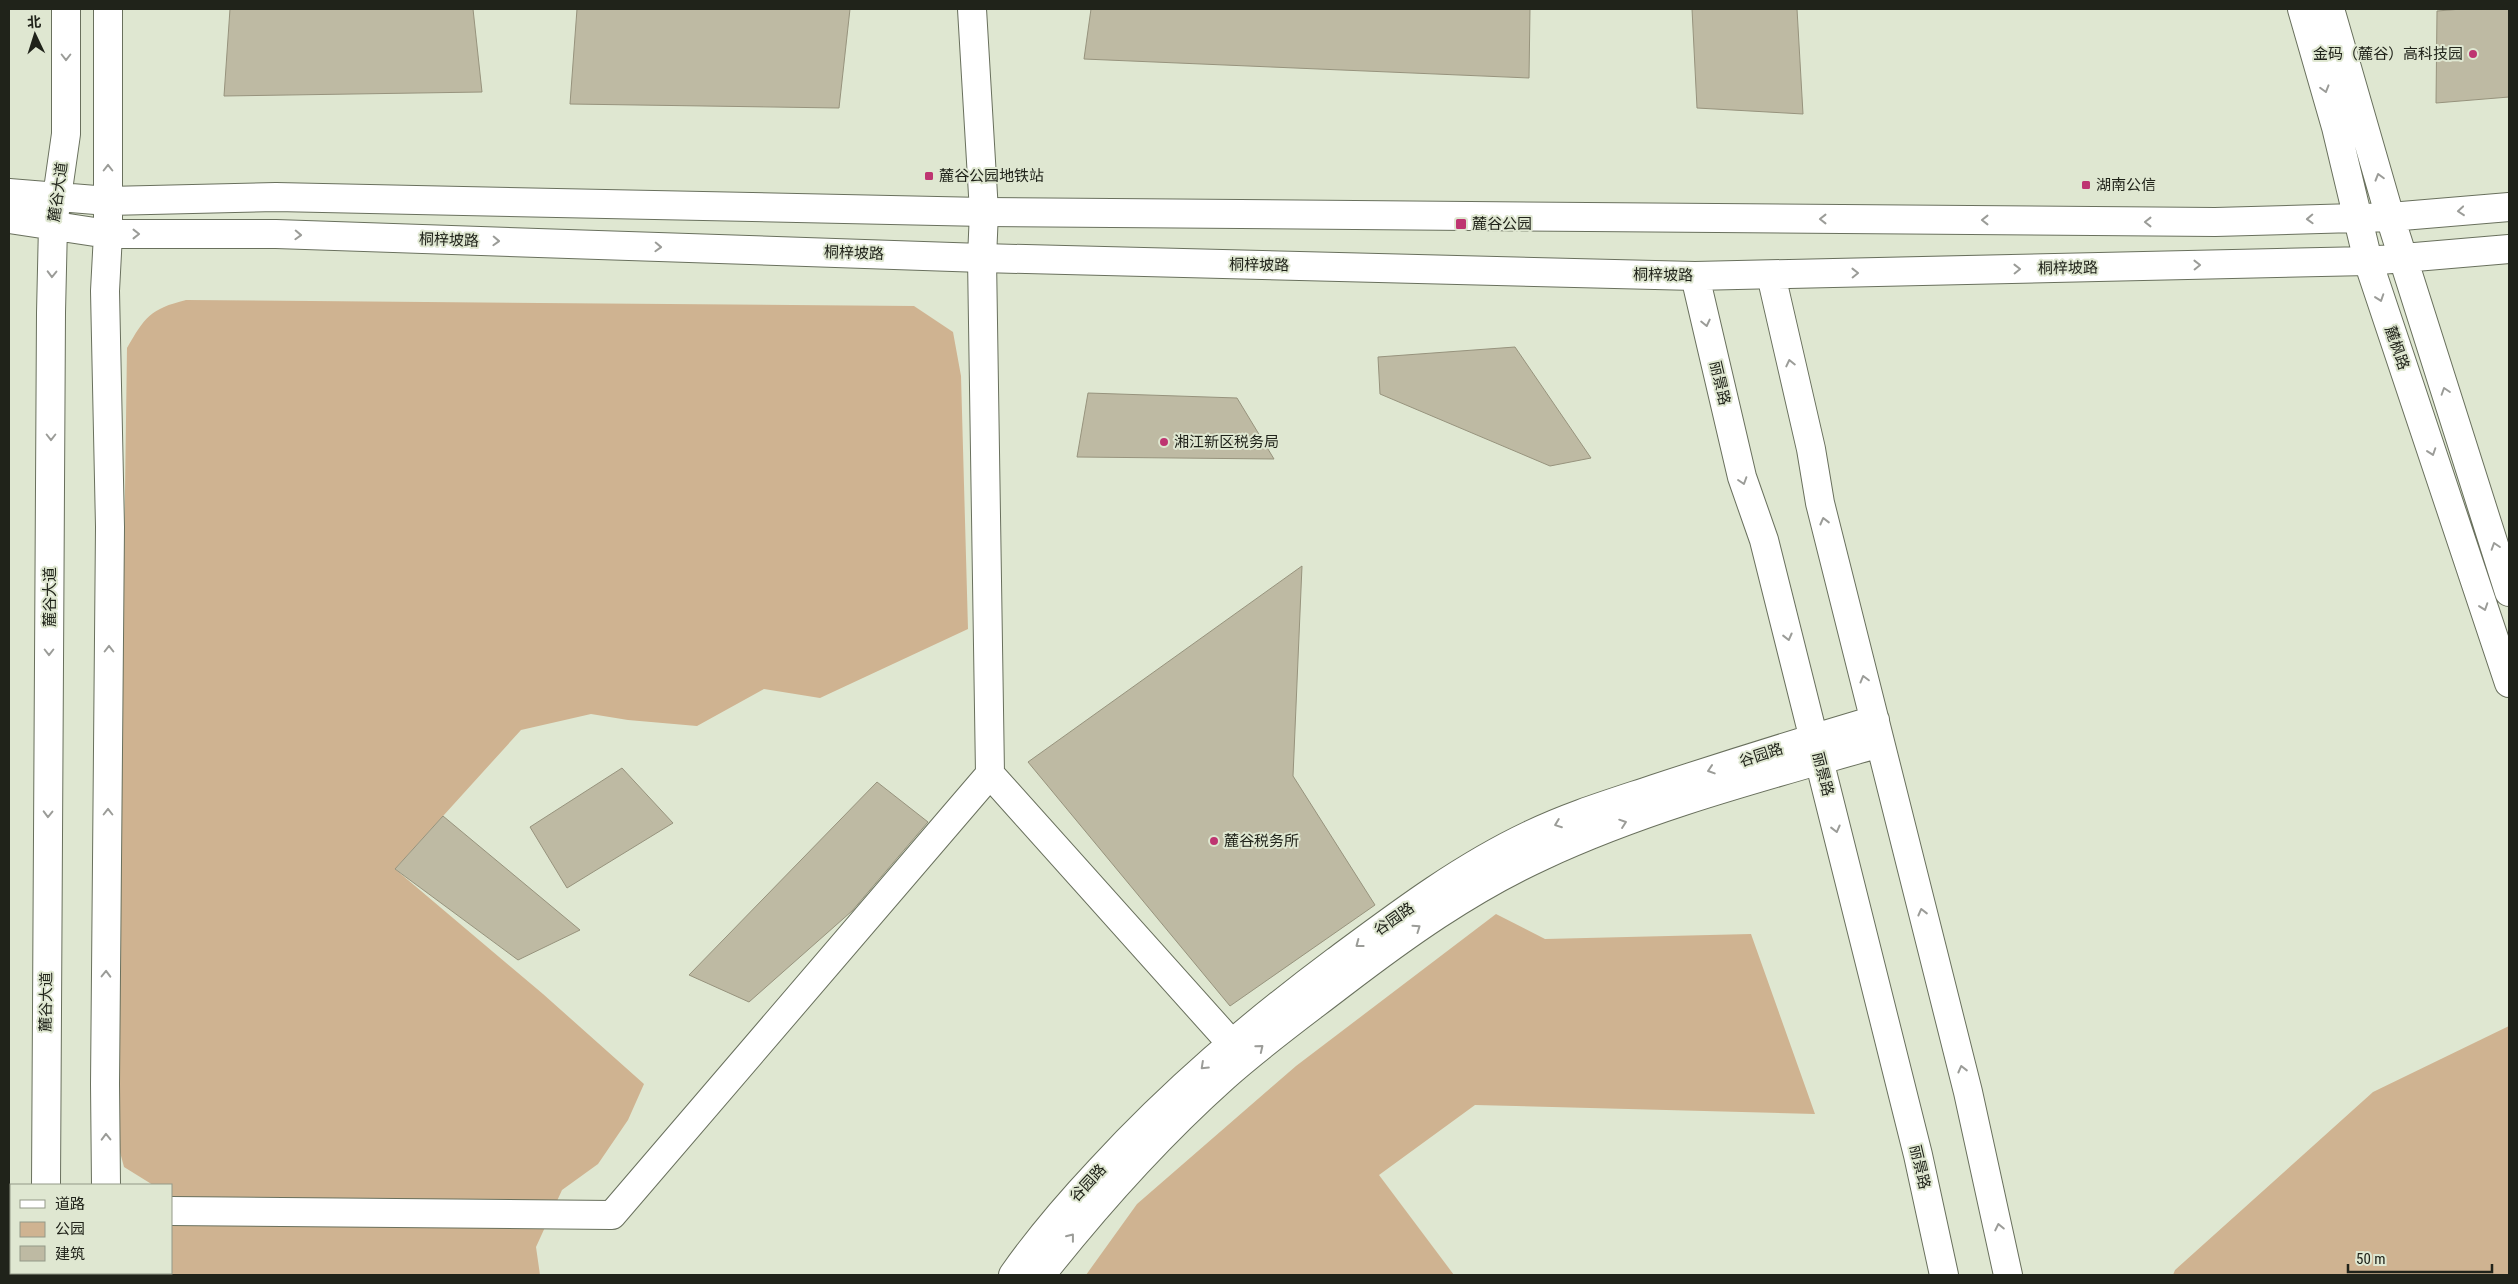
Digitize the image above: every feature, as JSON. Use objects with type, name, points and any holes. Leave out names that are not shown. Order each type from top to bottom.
[{"type":"main road","name":"麓谷大道","points":[[46,1184],[53,225],[66,134],[66,9]]},
{"type":"main road","points":[[106,1184],[105,1084],[110,527],[105,291],[108,234],[108,9]]},
{"type":"main road","points":[[972,9],[984,212],[982,258],[990,774],[1231,1043]]},
{"type":"main road","name":"麓枫路","points":[[2302,9],[2359,218],[2368,261],[2509,683]]},
{"type":"main road","points":[[2330,9],[2390,217],[2509,592]]},
{"type":"main road","points":[[9,193],[108,201],[276,197],[984,212],[2215,222],[2390,217],[2509,207]]},
{"type":"main road","name":"桐梓坡路","points":[[9,219],[108,234],[276,234],[982,258],[1695,276],[2368,261],[2509,249]]},
{"type":"main road","points":[[1771,275],[1811,449],[1820,503],[1968,1092],[2008,1275]]},
{"type":"main road","name":"丽景路","points":[[1695,276],[1742,477],[1764,540],[1918,1155],[1944,1275]]},
{"type":"main road","name":"谷园路","points":[[1013,1275],[1068,1205],[1116,1153],[1156,1112],[1231,1043],[1273,1008],[1372,934],[1441,886],[1489,856],[1532,834],[1600,807],[1877,732]]},
{"type":"main road","name":"谷园路","points":[[1041,1275],[1093,1209],[1169,1129],[1226,1076],[1383,952],[1453,903],[1541,856],[1816,750]]},
{"type":"main road","points":[[172,1211],[612,1215],[990,774]]},
{"type":"green space","points":[[186,300],[914,306],[953,332],[961,376],[968,629],[820,698],[764,689],[697,726],[628,720],[591,714],[521,730],[395,869],[543,994],[644,1084],[628,1120],[598,1164],[562,1190],[536,1247],[540,1275],[141,1275],[172,1274],[172,1184],[151,1184],[124,1167],[116,1137],[127,348],[150,316],[156,311]]},
{"type":"green space","points":[[1496,914],[1545,939],[1751,934],[1815,1114],[1475,1105],[1379,1175],[1454,1275],[1086,1275],[1137,1204],[1296,1066]]},
{"type":"green space","points":[[2509,1026],[2509,1275],[2173,1275],[2175,1270],[2373,1092]]},
{"type":"building","points":[[230,9],[473,9],[482,92],[224,96]]},
{"type":"building","points":[[577,9],[850,9],[839,108],[570,104]]},
{"type":"building","points":[[1091,9],[1530,9],[1529,78],[1084,59]]},
{"type":"building","points":[[1692,9],[1797,9],[1803,114],[1697,108]]},
{"type":"building","name":"金码（麓谷）高科技园","points":[[2509,9],[2509,97],[2436,103],[2437,11]]},
{"type":"building","points":[[1515,347],[1591,458],[1550,466],[1380,394],[1378,357]]},
{"type":"building","points":[[1088,393],[1237,398],[1274,459],[1077,457]]},
{"type":"building","name":"麓谷税务所","points":[[1302,566],[1293,776],[1375,905],[1230,1006],[1028,762]]},
{"type":"building","points":[[622,768],[673,823],[567,888],[530,827]]},
{"type":"building","points":[[877,782],[928,822],[852,911],[749,1002],[689,975]]},
{"type":"building","points":[[443,816],[580,930],[518,960],[395,869]]},
{"type":"place","name":"金码（麓谷）高科技园","points":[[2473,54]]},
{"type":"place","name":"麓谷公园地铁站","points":[[929,176]]},
{"type":"place","name":"湖南公信","points":[[2086,185]]},
{"type":"place","name":"麓谷公园","points":[[1461,224]]},
{"type":"place","name":"湘江新区税务局","points":[[1164,442]]},
{"type":"place","name":"麓谷税务所","points":[[1214,841]]}]
